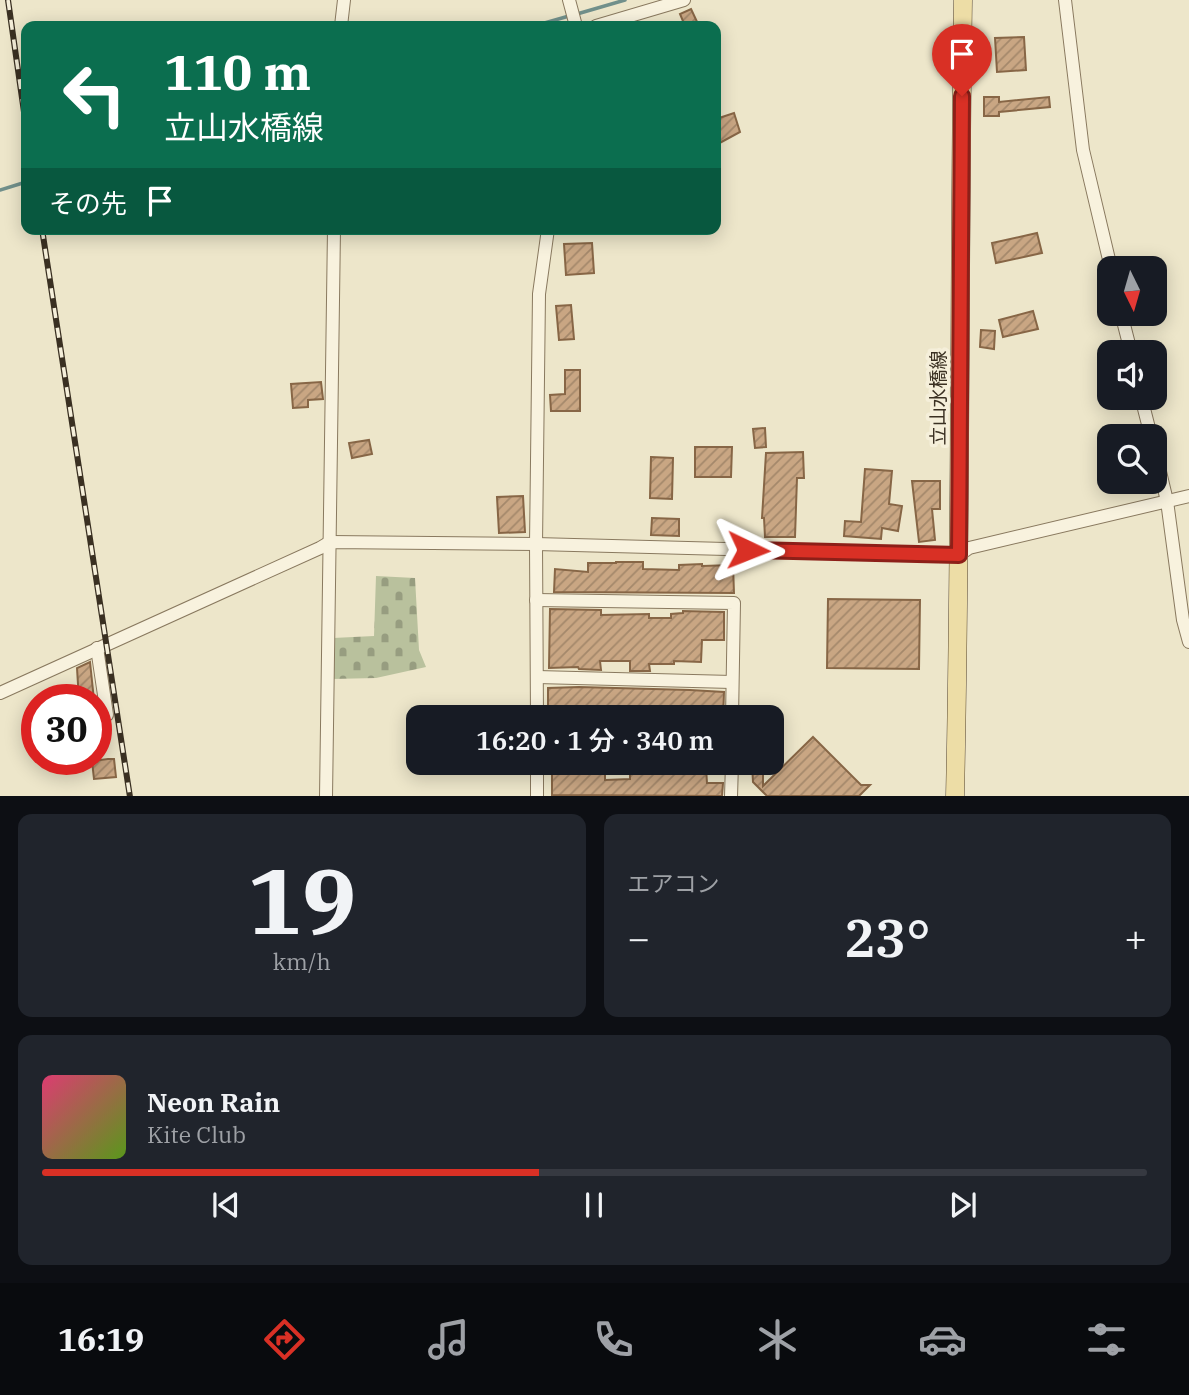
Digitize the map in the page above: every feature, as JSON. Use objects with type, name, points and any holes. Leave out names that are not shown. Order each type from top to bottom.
[{"type":"main road","name":"立山水橋線","points":[[955,796],[963,0]]},
{"type":"street","points":[[342,21],[344,0]]},
{"type":"street","points":[[569,0],[575,21]]},
{"type":"street","points":[[623,21],[684,0]]},
{"type":"street","points":[[1065,0],[1083,150],[1108,256]]},
{"type":"street","points":[[326,796],[334,235]]},
{"type":"street","points":[[537,705],[539,294],[547,235]]},
{"type":"street","points":[[1165,494],[1183,620],[1189,642]]},
{"type":"street","points":[[0,693],[330,542],[536,544],[959,555],[969,548],[1189,496]]},
{"type":"street","points":[[536,600],[734,603],[732,705]]},
{"type":"street","points":[[97,648],[102,684]]},
{"type":"street","points":[[537,677],[733,682]]},
{"type":"street","points":[[537,775],[537,796]]},
{"type":"street","points":[[731,796],[732,775]]},
{"type":"green space","points":[[376,576],[415,578],[419,650],[426,667],[376,678],[332,679],[333,638],[374,636]]},
{"type":"building","points":[[691,9],[697,21],[683,21],[680,14]]},
{"type":"building","points":[[1024,37],[1026,70],[997,72],[995,38]]},
{"type":"building","points":[[984,97],[999,97],[999,102],[1049,97],[1050,107],[984,116]]},
{"type":"building","points":[[734,113],[740,132],[721,142],[721,117]]},
{"type":"building","points":[[1037,233],[1042,253],[996,263],[992,243]]},
{"type":"building","points":[[592,243],[594,273],[566,275],[564,244]]},
{"type":"building","points":[[571,305],[574,339],[559,340],[556,306]]},
{"type":"building","points":[[1033,311],[1038,329],[1003,337],[999,320]]},
{"type":"building","points":[[981,330],[995,331],[994,349],[980,347]]},
{"type":"building","points":[[565,370],[580,370],[580,411],[551,411],[550,395],[565,394]]},
{"type":"building","points":[[321,382],[323,399],[308,400],[308,407],[293,408],[291,384]]},
{"type":"building","points":[[765,428],[766,447],[755,448],[753,429]]},
{"type":"building","points":[[369,440],[372,454],[352,458],[349,443]]},
{"type":"building","points":[[695,447],[732,447],[731,477],[695,477]]},
{"type":"building","points":[[803,452],[804,478],[797,478],[795,537],[765,537],[762,518],[766,453]]},
{"type":"building","points":[[651,457],[673,458],[672,499],[650,498]]},
{"type":"building","points":[[865,469],[892,471],[889,504],[902,506],[898,531],[882,528],[881,539],[844,536],[845,521],[861,522]]},
{"type":"building","points":[[912,481],[940,481],[940,509],[932,509],[935,540],[919,542]]},
{"type":"building","points":[[523,496],[525,532],[499,533],[497,497]]},
{"type":"building","points":[[652,518],[679,519],[679,536],[651,535]]},
{"type":"building","points":[[643,562],[643,569],[679,570],[679,565],[733,565],[734,593],[554,592],[555,569],[588,572],[588,563]]},
{"type":"building","points":[[828,599],[920,600],[919,669],[827,668]]},
{"type":"building","points":[[550,609],[601,610],[601,615],[649,614],[649,618],[671,618],[671,614],[683,611],[724,612],[724,640],[702,640],[701,662],[649,664],[650,671],[630,671],[630,661],[600,661],[601,670],[578,667],[549,668]]},
{"type":"building","points":[[90,662],[92,684],[78,684],[77,668]]},
{"type":"building","points":[[548,688],[724,692],[724,705],[548,705]]},
{"type":"building","points":[[813,737],[861,785],[870,785],[859,796],[767,796],[753,782],[753,775],[763,775],[763,786],[774,775],[784,775],[784,765]]},
{"type":"building","points":[[114,759],[116,777],[94,779],[94,775],[112,775]]},
{"type":"building","points":[[552,775],[605,775],[605,780],[630,779],[630,775],[706,775],[707,783],[723,783],[722,796],[552,795]]},
{"type":"waterway","points":[[577,14],[625,0]]},
{"type":"waterway","points":[[552,21],[569,16]]},
{"type":"waterway","points":[[0,190],[21,184]]},
{"type":"railway","points":[[8,0],[21,91]]},
{"type":"railway","points":[[43,235],[130,796]]},
{"type":"route","points":[[748,550],[959,555],[962,96]]}]
